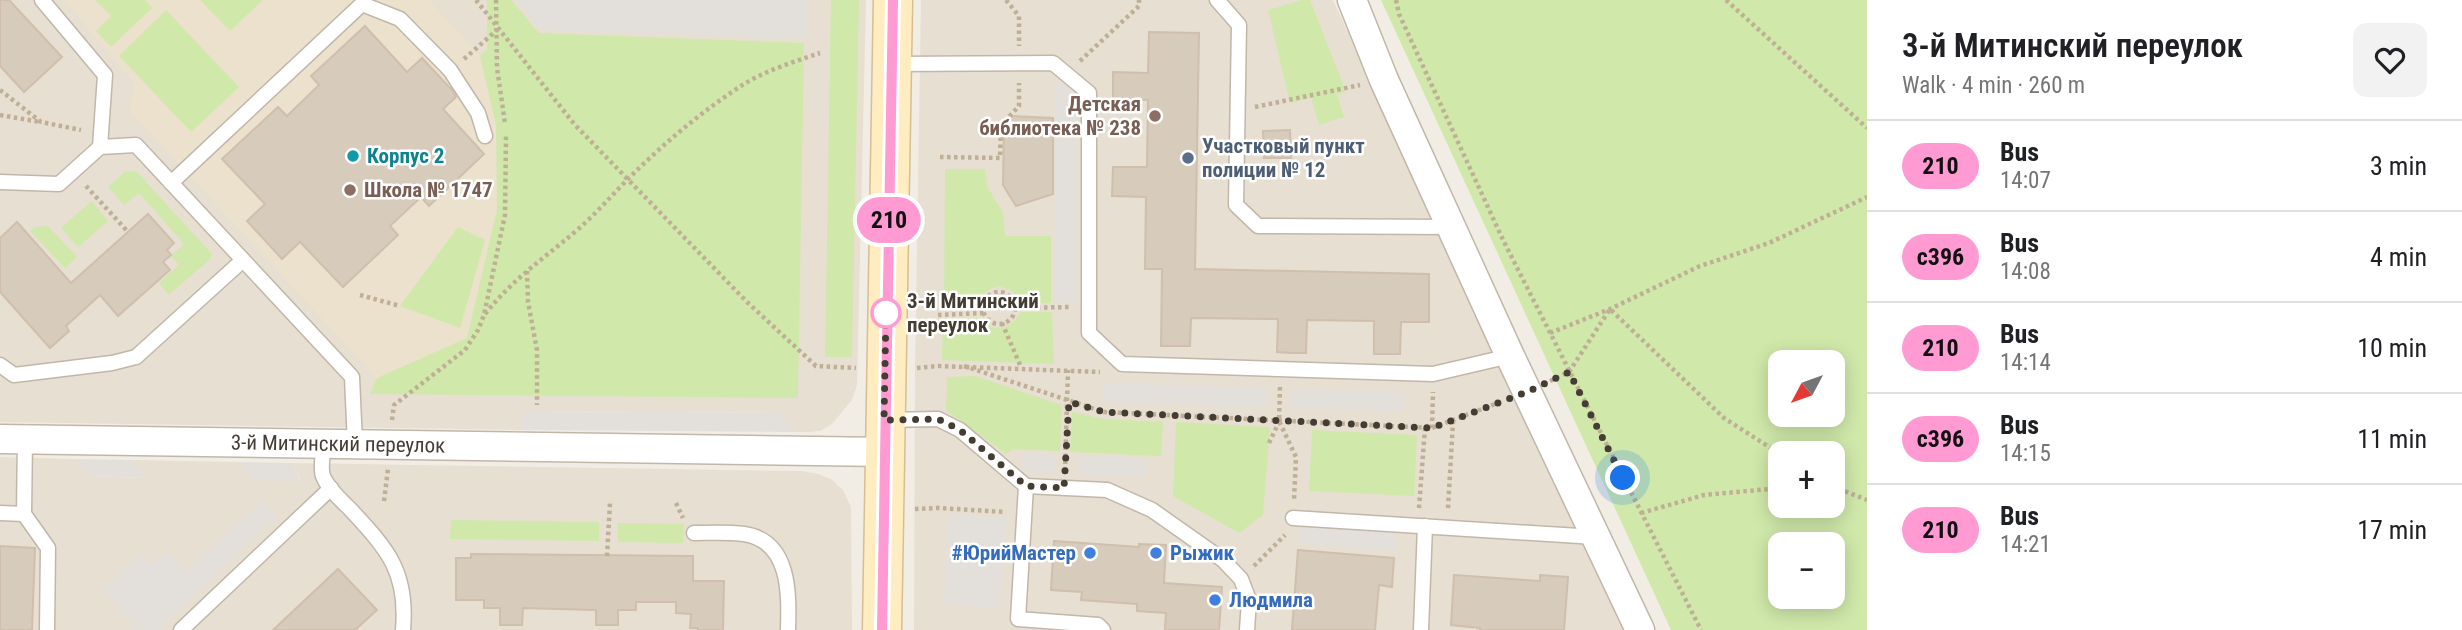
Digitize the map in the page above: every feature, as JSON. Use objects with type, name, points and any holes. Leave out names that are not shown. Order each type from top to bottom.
[{"type":"main road","points":[[882,630],[893,0]]},
{"type":"street","points":[[1352,0],[1384,80],[1451,227],[1640,630]]},
{"type":"street","name":"3-й Митинский переулок","points":[[12,439],[355,444],[884,436]]},
{"type":"lane","points":[[42,0],[105,75],[100,147]]},
{"type":"lane","points":[[1217,0],[1239,24],[1236,205],[1258,226],[1451,227]]},
{"type":"lane","points":[[172,183],[362,4],[400,19],[450,70],[478,113],[485,136]]},
{"type":"lane","points":[[892,64],[1053,63],[1089,93],[1089,333],[1122,363],[1433,373],[1510,356]]},
{"type":"lane","points":[[0,182],[60,184],[100,147],[136,145],[352,377],[355,444]]},
{"type":"lane","points":[[0,365],[14,375],[112,363],[136,357],[243,260]]},
{"type":"lane","points":[[884,436],[938,419],[960,430],[1026,486],[1107,490],[1152,510],[1223,560],[1241,579],[1248,600],[1247,630]]},
{"type":"lane","points":[[12,439],[24,514],[48,548],[47,630]]},
{"type":"lane","points":[[324,444],[322,475],[383,545],[396,566],[401,592],[403,630]]},
{"type":"lane","points":[[1026,486],[1018,619],[1098,625],[1102,630]]},
{"type":"lane","points":[[181,630],[331,488]]},
{"type":"lane","points":[[0,513],[24,514]]},
{"type":"lane","points":[[1293,519],[1595,537]]},
{"type":"lane","points":[[1421,630],[1425,526]]},
{"type":"lane","points":[[694,533],[746,534],[766,543],[779,559],[789,587],[788,630]]},
{"type":"path","points":[[476,0],[575,125],[747,302],[816,366],[857,368]]},
{"type":"path","points":[[484,315],[505,215],[508,144],[497,68],[496,0]]},
{"type":"path","points":[[940,157],[1000,158],[1001,125],[1019,106],[1019,16],[1006,0]]},
{"type":"path","points":[[1066,74],[1139,6],[1139,0]]},
{"type":"path","points":[[1396,0],[1399,14],[1498,229],[1701,630]]},
{"type":"path","points":[[1726,0],[1867,128]]},
{"type":"path","points":[[450,70],[498,29]]},
{"type":"path","points":[[394,404],[465,350],[484,315],[526,269],[575,232],[628,179],[693,122],[742,85],[789,63],[820,53]]},
{"type":"path","points":[[1237,110],[1384,80]]},
{"type":"path","points":[[0,90],[41,122]]},
{"type":"path","points":[[0,100],[6,96]]},
{"type":"path","points":[[0,115],[79,129],[100,147]]},
{"type":"path","points":[[73,172],[128,232]]},
{"type":"path","points":[[1550,333],[1610,309],[1700,266],[1769,243],[1867,197]]},
{"type":"path","points":[[526,269],[528,302],[537,350],[537,405]]},
{"type":"path","points":[[999,292],[1013,299],[1016,308],[1012,318],[1002,323],[991,321],[984,313],[986,299],[999,292]]},
{"type":"path","points":[[360,295],[400,306]]},
{"type":"path","points":[[1016,308],[1088,307]]},
{"type":"path","points":[[964,366],[1104,412],[1432,428],[1527,392],[1569,372],[1610,309]]},
{"type":"path","points":[[1610,309],[1724,418],[1768,446]]},
{"type":"path","points":[[938,315],[984,313]]},
{"type":"path","points":[[1002,323],[1022,368]]},
{"type":"path","points":[[915,368],[964,366],[1111,372],[1122,363]]},
{"type":"path","points":[[1269,443],[1279,421],[1281,368]]},
{"type":"path","points":[[1064,488],[1068,370]]},
{"type":"path","points":[[1432,428],[1433,373]]},
{"type":"path","points":[[1279,421],[1296,457],[1293,519]]},
{"type":"path","points":[[1447,528],[1453,422]]},
{"type":"path","points":[[1420,499],[1425,428]]},
{"type":"path","points":[[384,501],[388,464]]},
{"type":"path","points":[[1641,513],[1704,495],[1768,489]]},
{"type":"path","points":[[1845,491],[1867,500]]},
{"type":"path","points":[[607,556],[610,503]]},
{"type":"path","points":[[915,509],[1025,513]]},
{"type":"path","points":[[1254,567],[1271,549]]},
{"type":"shaded area","points":[[0,0],[866,0],[857,385],[852,400],[832,424],[820,431],[807,432],[795,432],[782,413],[524,411],[523,430],[0,422]]},
{"type":"shaded area","name":"Школа № 1747","points":[[64,0],[429,0],[480,56],[496,125],[497,210],[467,339],[377,378],[130,111],[134,83]]},
{"type":"shaded area","points":[[516,0],[808,0],[807,38],[540,30]]},
{"type":"shaded area","points":[[921,0],[1333,0],[1630,630],[914,630]]},
{"type":"shaded area","points":[[1056,84],[1076,85],[1075,303],[1055,302]]},
{"type":"shaded area","points":[[1103,383],[1268,388],[1267,406],[1102,402]]},
{"type":"shaded area","points":[[1291,389],[1405,393],[1404,411],[1291,407]]},
{"type":"shaded area","points":[[523,411],[782,413],[795,432],[523,430]]},
{"type":"shaded area","points":[[1024,454],[1056,455],[1055,474],[1023,472]]},
{"type":"shaded area","points":[[1080,456],[1148,459],[1147,477],[1079,474]]},
{"type":"shaded area","points":[[0,457],[76,459],[87,476],[144,478],[134,460],[240,462],[251,480],[300,480],[294,463],[801,471],[818,474],[831,479],[843,490],[851,507],[852,630],[0,630]]},
{"type":"shaded area","points":[[76,459],[134,460],[145,478],[87,476]]},
{"type":"shaded area","points":[[240,462],[294,463],[300,481],[251,480]]},
{"type":"shaded area","points":[[262,500],[277,516],[158,630],[129,630],[135,624],[103,590],[141,554],[153,566],[168,551],[187,571]]},
{"type":"shaded area","points":[[949,514],[1006,518],[1000,608],[944,604]]},
{"type":"shaded area","points":[[1301,525],[1397,532],[1396,551],[1300,543]]},
{"type":"green space","points":[[95,0],[145,0],[152,8],[111,47],[96,31],[111,16]]},
{"type":"green space","points":[[200,0],[263,0],[230,31]]},
{"type":"green space","points":[[487,0],[511,0],[539,33],[804,43],[798,398],[370,394],[377,378],[467,338],[497,210],[496,125],[480,56],[487,50]]},
{"type":"green space","points":[[831,0],[859,0],[852,357],[825,357]]},
{"type":"green space","points":[[1310,0],[1346,92],[1337,95],[1344,117],[1319,125],[1311,98],[1290,103],[1268,10]]},
{"type":"green space","points":[[1381,0],[1867,0],[1867,630],[1671,630]]},
{"type":"green space","points":[[166,10],[239,87],[191,132],[119,56]]},
{"type":"green space","points":[[945,169],[985,169],[987,186],[1003,213],[1005,236],[1051,236],[1051,303],[1020,303],[1012,291],[999,286],[984,294],[978,309],[944,309]]},
{"type":"green space","points":[[126,171],[137,172],[212,254],[210,259],[169,295],[159,283],[179,265],[171,256],[184,244],[139,193],[124,205],[108,187]]},
{"type":"green space","points":[[92,201],[108,221],[78,247],[61,228]]},
{"type":"green space","points":[[48,226],[77,257],[65,268],[30,231],[35,227]]},
{"type":"green space","points":[[458,227],[485,240],[460,328],[400,306]]},
{"type":"green space","points":[[1021,312],[1052,312],[1054,364],[942,360],[943,319],[982,318],[992,327],[1003,328],[1013,322]]},
{"type":"green space","points":[[975,376],[1062,405],[1060,451],[1013,449],[1006,454],[946,410],[947,377]]},
{"type":"green space","points":[[1072,412],[1104,419],[1163,422],[1161,456],[1070,452]]},
{"type":"green space","points":[[1176,422],[1270,427],[1263,515],[1239,533],[1173,496]]},
{"type":"green space","points":[[1312,430],[1417,435],[1414,496],[1309,491]]},
{"type":"green space","points":[[451,520],[599,522],[599,541],[450,539]]},
{"type":"green space","points":[[618,523],[684,524],[683,543],[618,542]]},
{"type":"building","points":[[0,0],[9,0],[62,57],[24,92],[0,66]]},
{"type":"building","name":"Корпус 2","points":[[365,26],[407,72],[422,58],[452,90],[456,97],[443,109],[484,154],[429,206],[421,197],[390,226],[398,235],[343,287],[300,242],[282,259],[247,221],[265,204],[222,159],[278,107],[287,116],[319,85],[311,76]]},
{"type":"building","points":[[1149,32],[1199,33],[1195,269],[1429,274],[1429,322],[1401,322],[1400,354],[1374,354],[1374,321],[1307,320],[1306,353],[1292,353],[1277,352],[1278,319],[1191,318],[1190,346],[1161,346],[1162,269],[1145,269],[1146,197],[1112,196],[1113,167],[1147,167],[1148,100],[1113,99],[1113,72],[1148,73]]},
{"type":"building","points":[[1013,116],[1053,118],[1053,194],[1016,206],[1003,185],[1004,125]]},
{"type":"building","points":[[1290,130],[1291,158],[1264,158],[1263,131]]},
{"type":"building","points":[[148,214],[174,243],[167,250],[171,255],[163,262],[170,270],[118,316],[100,295],[66,326],[69,331],[50,348],[0,292],[0,238],[17,222],[71,283]]},
{"type":"building","points":[[1054,541],[1139,547],[1139,544],[1166,545],[1164,583],[1222,587],[1219,630],[1165,630],[1166,613],[1137,611],[1137,604],[1081,600],[1082,592],[1051,590]]},
{"type":"building","points":[[0,546],[35,548],[32,630],[0,630]]},
{"type":"building","points":[[1298,550],[1394,558],[1392,587],[1379,585],[1375,630],[1292,630]]},
{"type":"building","points":[[471,554],[693,556],[693,581],[724,581],[723,630],[690,628],[691,614],[676,613],[676,602],[636,602],[636,610],[618,610],[618,625],[596,625],[596,610],[523,608],[522,625],[500,625],[500,608],[484,608],[484,600],[456,600],[456,558],[471,558]]},
{"type":"building","points":[[338,569],[377,610],[355,630],[273,630]]},
{"type":"building","points":[[1454,575],[1540,581],[1540,575],[1568,577],[1564,630],[1480,630],[1451,625]]},
{"type":"bus line","name":"210","points":[[882,630],[893,0]]},
{"type":"place","name":"Детская библиотека № 238","points":[[1155,116]]},
{"type":"place","name":"Корпус 2","points":[[353,156]]},
{"type":"place","name":"Участковый пункт полиции № 12","points":[[1188,158]]},
{"type":"place","name":"Школа № 1747","points":[[350,190]]},
{"type":"place","name":"3-й Митинский переулок","points":[[886,313]]},
{"type":"place","name":"#ЮрийМастер","points":[[1090,553]]},
{"type":"place","name":"Рыжик","points":[[1156,553]]},
{"type":"place","name":"Людмила","points":[[1215,600]]},
{"type":"route","points":[[886,313],[884,420],[938,419],[960,430],[1026,486],[1064,488],[1069,402],[1104,412],[1432,428],[1527,392],[1569,372],[1623,478]]}]
